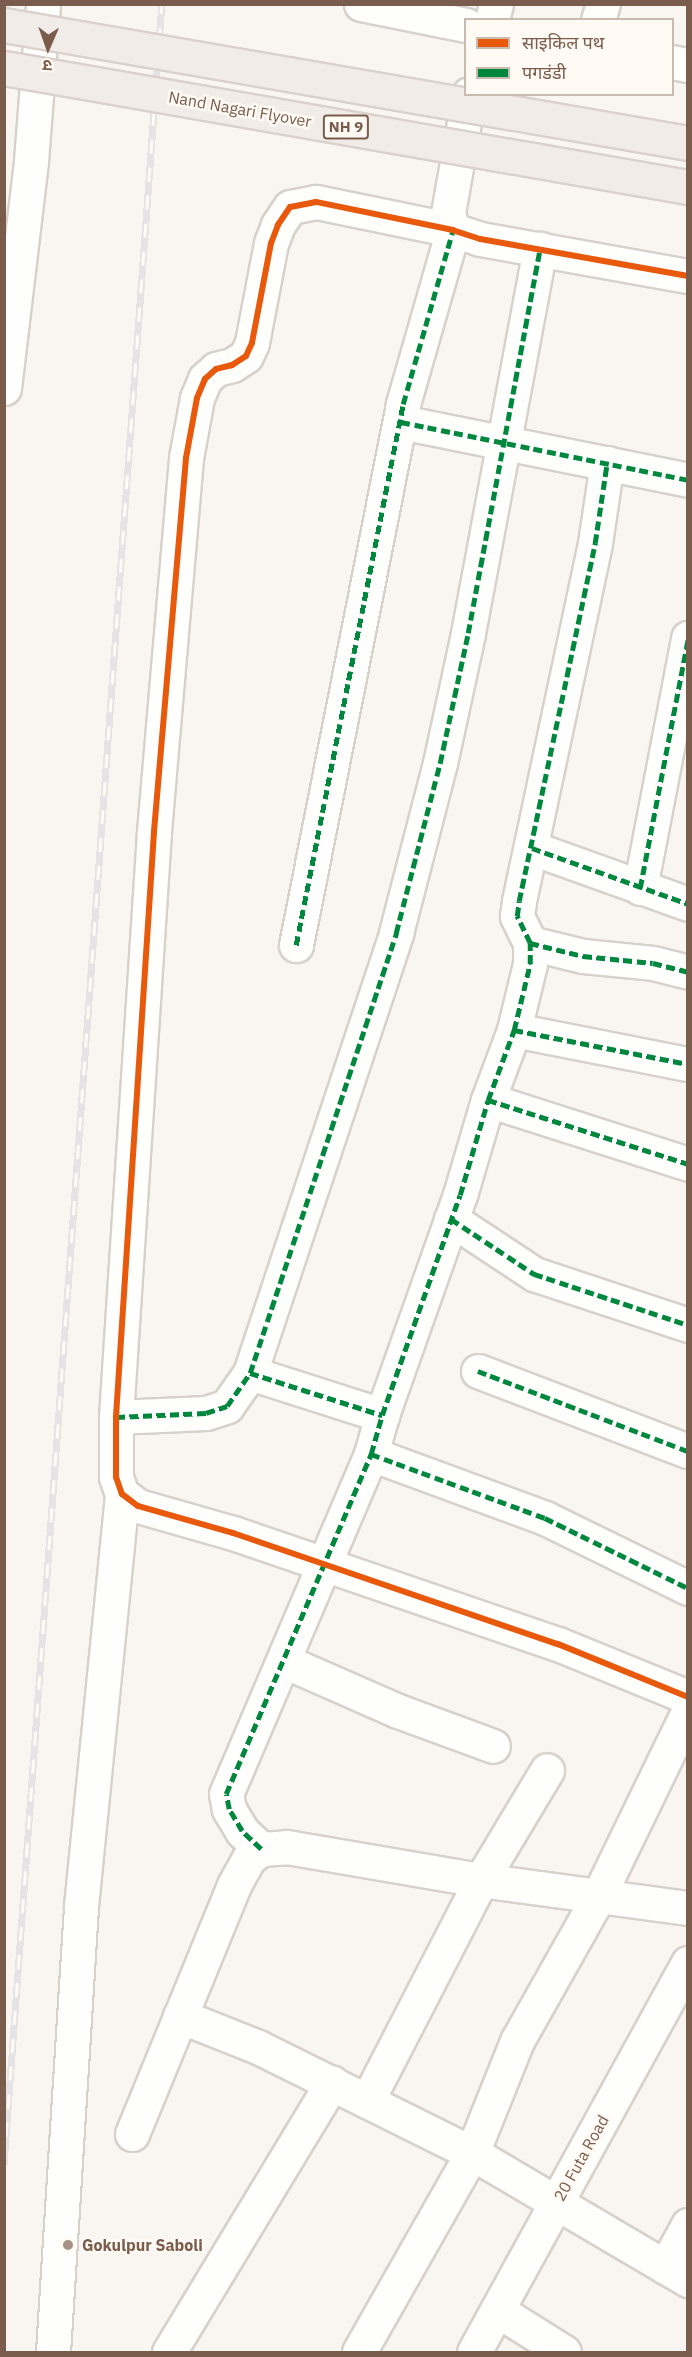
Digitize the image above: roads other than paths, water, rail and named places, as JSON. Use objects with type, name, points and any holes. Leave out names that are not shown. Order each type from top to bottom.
[{"type":"highway","points":[[4,25],[687,143]]},
{"type":"highway","name":"Nand Nagari Flyover","points":[[4,68],[687,187]]},
{"type":"street","points":[[5,379],[18,159],[44,4]]},
{"type":"street","points":[[363,5],[464,25]]},
{"type":"street","points":[[296,945],[400,422],[453,230],[448,213],[469,96]]},
{"type":"street","points":[[53,2352],[81,1906],[122,1494],[116,1477],[116,1417],[165,680],[186,458],[197,398],[205,378],[216,369],[232,365],[246,356],[252,343],[271,243],[278,225],[290,207],[316,202],[453,230],[464,236],[687,276]]},
{"type":"street","points":[[116,1417],[206,1413],[227,1406],[250,1373],[396,933],[440,763],[504,444],[540,249]]},
{"type":"street","points":[[400,422],[687,480]]},
{"type":"street","points":[[261,1849],[242,1831],[229,1809],[226,1794],[326,1566],[371,1454],[382,1415],[451,1219],[488,1100],[514,1030],[530,964],[530,943],[517,916],[595,543],[607,463]]},
{"type":"street","points":[[640,888],[687,638]]},
{"type":"street","points":[[532,848],[687,904]]},
{"type":"street","points":[[530,943],[583,956],[652,963],[687,972]]},
{"type":"street","points":[[514,1030],[687,1064]]},
{"type":"street","points":[[488,1100],[687,1164]]},
{"type":"street","points":[[451,1219],[534,1274],[687,1325]]},
{"type":"street","points":[[478,1371],[687,1450]]},
{"type":"street","points":[[250,1373],[382,1415]]},
{"type":"street","points":[[371,1454],[545,1518],[687,1588]]},
{"type":"street","points":[[122,1494],[138,1506],[233,1533],[558,1644],[687,1697]]},
{"type":"street","points":[[284,1661],[398,1712],[494,1746]]},
{"type":"street","points":[[359,2352],[472,2153],[517,2041],[598,1897],[687,1712]]},
{"type":"street","points":[[367,2101],[481,1880],[547,1770]]},
{"type":"street","points":[[132,2134],[234,1885],[249,1858],[261,1849],[287,1847],[481,1880],[687,1908]]},
{"type":"street","name":"20 Futa Road","points":[[474,2352],[687,1963]]},
{"type":"street","points":[[180,2016],[258,2047],[472,2153],[676,2274],[687,2225]]},
{"type":"street","points":[[169,2352],[332,2084]]},
{"type":"street","points":[[496,2310],[564,2352]]},
{"type":"railway","points":[[4,2164],[162,4]]},
{"type":"place","name":"Gokulpur Saboli","points":[[68,2245]]}]
